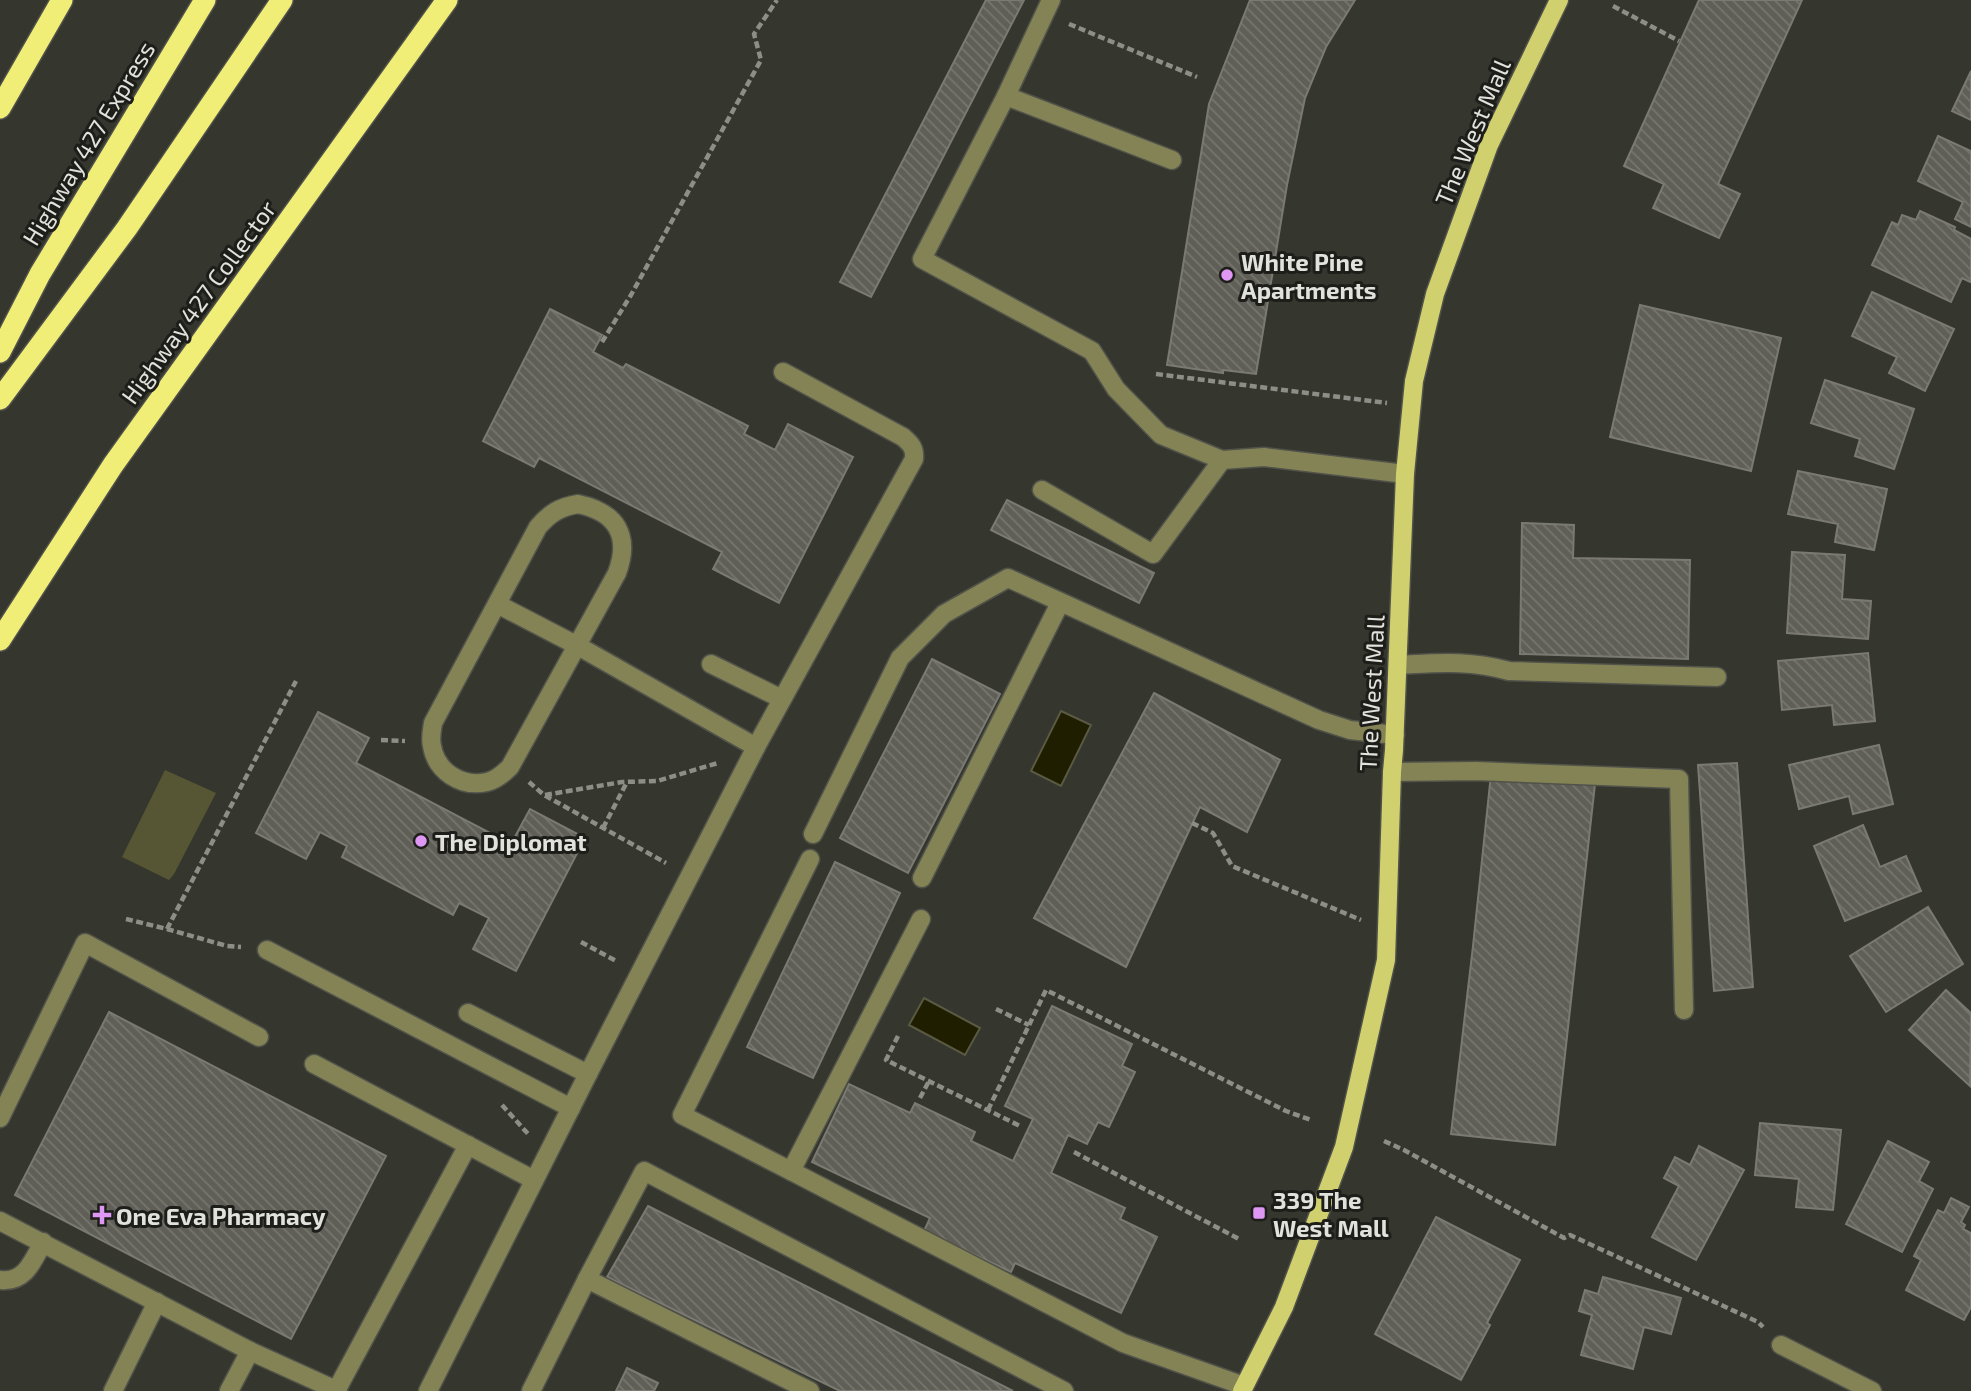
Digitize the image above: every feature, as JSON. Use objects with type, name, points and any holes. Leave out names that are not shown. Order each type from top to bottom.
[{"type":"highway","points":[[0,108],[62,0]]},
{"type":"highway","name":"Highway 427 Express","points":[[0,352],[40,274],[205,0]]},
{"type":"highway","points":[[0,399],[127,228],[282,0]]},
{"type":"highway","name":"Highway 427 Collector","points":[[0,640],[113,465],[447,0]]},
{"type":"main road","name":"The West Mall","points":[[1243,1389],[1284,1307],[1343,1147],[1386,960],[1405,474],[1414,381],[1435,294],[1489,145],[1559,0]]},
{"type":"street","points":[[1048,7],[1006,96],[922,259],[1092,351],[1116,389],[1161,435],[1222,460],[1265,457],[1405,474]]},
{"type":"street","points":[[1006,96],[1171,160]]},
{"type":"street","points":[[428,1391],[782,699],[914,459],[915,451],[903,438],[783,372]]},
{"type":"street","points":[[1042,490],[1153,554],[1222,460]]},
{"type":"street","points":[[578,504],[594,507],[607,515],[617,527],[623,542],[623,558],[617,573],[510,767],[489,782],[462,782],[441,767],[434,755],[431,742],[433,723],[497,604],[538,527],[548,514],[562,507],[578,504]]},
{"type":"street","points":[[813,834],[901,658],[944,614],[1008,578],[1319,720],[1350,730],[1395,735]]},
{"type":"street","points":[[922,878],[1060,603]]},
{"type":"street","points":[[497,604],[578,646],[757,747]]},
{"type":"street","points":[[1398,665],[1462,662],[1484,664],[1509,671],[1717,677]]},
{"type":"street","points":[[711,664],[782,699]]},
{"type":"street","points":[[1392,772],[1464,771],[1679,779],[1684,1010]]},
{"type":"street","points":[[810,859],[682,1115],[1123,1343],[1243,1389]]},
{"type":"street","points":[[792,1171],[921,919]]},
{"type":"street","points":[[0,1118],[85,943],[259,1037]]},
{"type":"street","points":[[267,950],[571,1108]]},
{"type":"street","points":[[468,1013],[588,1074]]},
{"type":"street","points":[[314,1064],[534,1180]]},
{"type":"street","points":[[0,1221],[250,1351],[336,1391],[468,1145]]},
{"type":"street","points":[[531,1391],[644,1171],[1064,1391]]},
{"type":"street","points":[[0,1280],[11,1280],[24,1273],[43,1242]]},
{"type":"street","points":[[587,1279],[810,1391]]},
{"type":"street","points":[[113,1391],[157,1302]]},
{"type":"street","points":[[1781,1345],[1872,1391]]},
{"type":"street","points":[[229,1391],[250,1351]]},
{"type":"path","points":[[602,342],[638,284],[761,60],[754,34],[777,0]]},
{"type":"path","points":[[1613,6],[1679,41]]},
{"type":"path","points":[[1048,7],[1197,77]]},
{"type":"path","points":[[1156,374],[1411,406]]},
{"type":"path","points":[[167,929],[296,681]]},
{"type":"path","points":[[544,795],[628,782],[657,781],[724,762]]},
{"type":"path","points":[[510,767],[544,795],[670,865]]},
{"type":"path","points":[[603,828],[628,782]]},
{"type":"path","points":[[1192,822],[1213,833],[1232,866],[1387,931]]},
{"type":"path","points":[[126,919],[227,946],[267,950]]},
{"type":"path","points":[[581,942],[619,962]]},
{"type":"path","points":[[988,1110],[1046,990],[1286,1111],[1311,1120]]},
{"type":"path","points":[[996,1009],[1029,1025]]},
{"type":"path","points":[[898,1036],[886,1060],[1023,1127]]},
{"type":"path","points":[[920,1098],[929,1081]]},
{"type":"path","points":[[500,1103],[548,1155]]},
{"type":"path","points":[[1384,1141],[1564,1238],[1570,1235],[1758,1322],[1781,1345]]},
{"type":"path","points":[[1073,1152],[1239,1239]]},
{"type":"shaded area","points":[[1061,711],[1091,725],[1061,786],[1031,771]]},
{"type":"shaded area","points":[[165,770],[216,793],[169,880],[122,857]]},
{"type":"shaded area","points":[[924,998],[980,1028],[965,1055],[909,1025]]},
{"type":"building","points":[[986,0],[1024,0],[871,297],[840,282]]},
{"type":"building","name":"White Pine Apartments","points":[[1250,0],[1355,0],[1326,47],[1305,98],[1287,185],[1256,374],[1223,370],[1223,373],[1167,365],[1209,104]]},
{"type":"building","points":[[1699,0],[1802,0],[1718,184],[1740,194],[1719,238],[1653,208],[1664,184],[1624,166]]},
{"type":"building","points":[[1971,71],[1971,120],[1952,111]]},
{"type":"building","points":[[1938,136],[1971,151],[1971,227],[1955,219],[1963,202],[1918,181]]},
{"type":"building","points":[[1920,211],[1955,227],[1954,230],[1971,239],[1971,280],[1970,282],[1962,278],[1951,302],[1872,265],[1892,222],[1898,225],[1902,215],[1916,220]]},
{"type":"building","points":[[1872,292],[1954,329],[1925,391],[1889,373],[1897,357],[1852,336]]},
{"type":"building","points":[[1640,305],[1781,338],[1751,471],[1610,437]]},
{"type":"building","points":[[550,309],[602,335],[593,352],[623,368],[626,364],[748,426],[744,434],[775,450],[788,424],[853,457],[779,603],[713,569],[722,552],[539,458],[534,467],[483,441]]},
{"type":"building","points":[[1825,380],[1914,409],[1894,469],[1855,456],[1860,439],[1811,423]]},
{"type":"building","points":[[1798,471],[1887,489],[1874,550],[1835,542],[1838,524],[1788,514]]},
{"type":"building","points":[[1007,500],[1154,573],[1139,603],[991,530]]},
{"type":"building","points":[[1522,523],[1574,525],[1573,558],[1690,560],[1688,659],[1520,654]]},
{"type":"building","points":[[1792,552],[1845,555],[1842,599],[1871,601],[1868,639],[1787,633]]},
{"type":"building","points":[[1868,653],[1875,721],[1834,725],[1832,705],[1782,710],[1778,661]]},
{"type":"building","points":[[932,659],[1000,694],[908,873],[840,838]]},
{"type":"building","points":[[1154,693],[1280,760],[1247,832],[1200,807],[1126,967],[1034,918]]},
{"type":"building","name":"The Diplomat","points":[[318,712],[369,738],[356,763],[511,844],[530,809],[585,838],[516,971],[473,949],[489,918],[459,903],[453,915],[342,857],[347,846],[320,832],[306,859],[256,833]]},
{"type":"building","points":[[1879,745],[1893,804],[1853,814],[1849,796],[1799,809],[1789,765]]},
{"type":"building","points":[[1737,763],[1753,987],[1714,991],[1698,765]]},
{"type":"building","points":[[1491,774],[1595,784],[1555,1145],[1451,1134]]},
{"type":"building","points":[[1863,825],[1880,867],[1906,856],[1921,891],[1845,921],[1814,846]]},
{"type":"building","points":[[835,862],[900,893],[813,1078],[747,1047]]},
{"type":"building","points":[[1928,907],[1963,964],[1886,1012],[1850,956]]},
{"type":"building","points":[[1946,990],[1971,1013],[1970,1086],[1909,1030]]},
{"type":"building","points":[[1052,1006],[1132,1044],[1122,1066],[1135,1072],[1109,1127],[1098,1122],[1087,1144],[1068,1135],[1051,1173],[1125,1208],[1120,1219],[1157,1237],[1121,1313],[1015,1263],[1011,1272],[924,1231],[930,1218],[812,1162],[849,1084],[910,1113],[915,1103],[975,1132],[971,1141],[1013,1161],[1033,1119],[1005,1106]]},
{"type":"building","points":[[109,1012],[386,1156],[291,1339],[15,1195]]},
{"type":"building","points":[[1760,1123],[1841,1130],[1833,1210],[1796,1207],[1799,1179],[1755,1175]]},
{"type":"building","points":[[1888,1141],[1929,1162],[1919,1181],[1933,1189],[1902,1252],[1846,1224]]},
{"type":"building","points":[[1699,1146],[1744,1170],[1696,1260],[1652,1237],[1679,1186],[1664,1178],[1675,1157],[1690,1165]]},
{"type":"building","points":[[1951,1198],[1969,1207],[1961,1222],[1965,1225],[1963,1229],[1971,1233],[1971,1307],[1964,1320],[1906,1290],[1921,1260],[1914,1256],[1938,1210],[1944,1213]]},
{"type":"building","points":[[648,1206],[1013,1391],[840,1391],[607,1277]]},
{"type":"building","points":[[1436,1217],[1520,1260],[1461,1380],[1375,1334]]},
{"type":"building","points":[[1603,1277],[1681,1298],[1671,1334],[1644,1327],[1633,1369],[1581,1355],[1592,1315],[1579,1311],[1585,1290],[1598,1294]]},
{"type":"building","points":[[627,1368],[658,1383],[654,1391],[616,1391]]},
{"type":"place","name":"White Pine Apartments","points":[[1227,275]]},
{"type":"place","name":"The Diplomat","points":[[421,841]]},
{"type":"place","name":"339 The West Mall","points":[[1259,1213]]},
{"type":"place","name":"One Eva Pharmacy","points":[[102,1215]]}]
